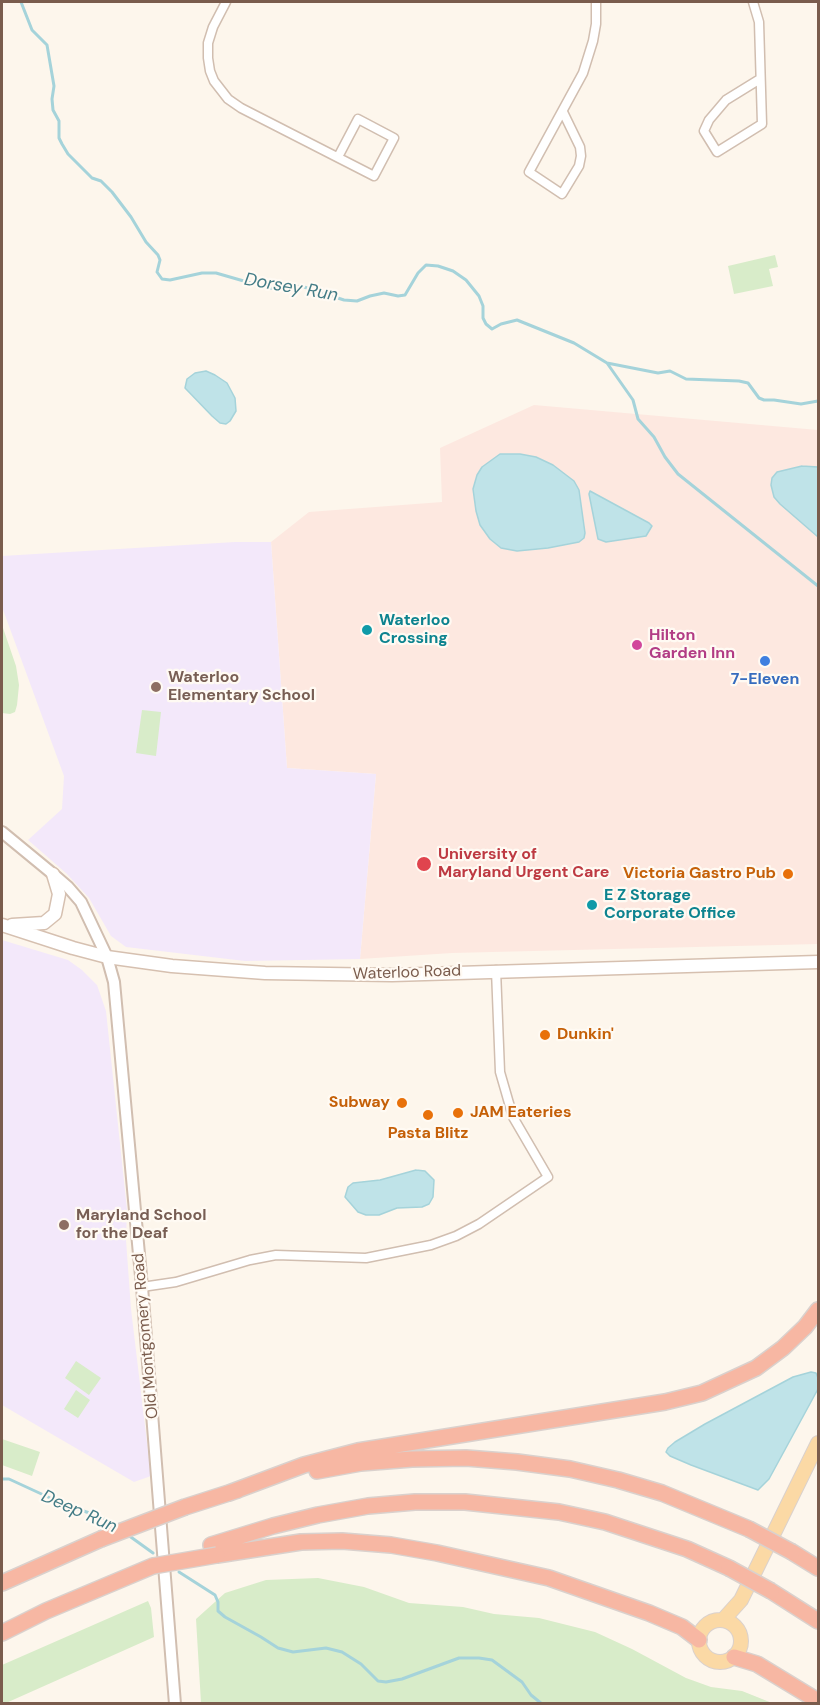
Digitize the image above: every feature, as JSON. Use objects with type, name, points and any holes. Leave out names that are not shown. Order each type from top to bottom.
[{"type":"highway","points":[[2,1583],[100,1539],[304,1465],[358,1451],[665,1402],[702,1393],[756,1368],[783,1348],[819,1310]]},
{"type":"highway","points":[[229,1493],[307,1472],[361,1463],[466,1458],[517,1462],[570,1469],[618,1480],[684,1501],[749,1528],[819,1568]]},
{"type":"highway","points":[[2,1633],[146,1568],[214,1550],[318,1515],[368,1506],[415,1502],[465,1502],[559,1512],[605,1522],[687,1549],[729,1568],[771,1590],[819,1621]]},
{"type":"highway","points":[[214,1550],[322,1541],[391,1545],[437,1553],[495,1565],[615,1600],[682,1627],[699,1640]]},
{"type":"highway","points":[[734,1657],[757,1664],[819,1701]]},
{"type":"main road","points":[[2,925],[36,924],[50,919],[55,914],[59,894],[53,873]]},
{"type":"main road","name":"Waterloo Road","points":[[2,925],[107,957],[172,966],[265,973],[392,975],[496,970],[819,962]]},
{"type":"main road","points":[[723,1620],[741,1600],[819,1443]]},
{"type":"main road","points":[[737,1629],[741,1600]]},
{"type":"main road","points":[[723,1620],[730,1622],[737,1629],[741,1645],[734,1657],[721,1662],[714,1661],[703,1653],[699,1640],[704,1627],[723,1620]]},
{"type":"street","points":[[226,2],[213,27],[208,43],[210,71],[228,99],[241,108],[374,176],[394,138],[358,119],[338,157]]},
{"type":"street","points":[[563,112],[580,147],[581,156],[579,166],[562,194],[529,172],[583,73],[596,24],[596,2]]},
{"type":"street","points":[[753,2],[759,22],[762,124],[717,152],[704,131],[709,120],[726,100],[760,79]]},
{"type":"street","name":"Old Montgomery Road","points":[[2,832],[53,873],[81,902],[107,957],[114,982],[142,1287],[175,1704]]},
{"type":"street","points":[[142,1287],[176,1282],[250,1260],[276,1255],[366,1258],[431,1245],[479,1224],[548,1177],[516,1125],[504,1090],[498,1055],[496,970]]},
{"type":"shaded area","points":[[534,405],[818,430],[818,944],[452,953],[360,959],[376,774],[287,768],[271,542],[309,512],[442,502],[440,448]]},
{"type":"shaded area","name":"Waterloo Elementary School","points":[[235,542],[271,542],[287,768],[376,774],[360,959],[245,961],[126,947],[111,936],[89,898],[67,874],[28,840],[62,809],[64,776],[2,607],[2,556]]},
{"type":"shaded area","name":"Maryland School for the Deaf","points":[[2,940],[68,960],[97,985],[106,1011],[127,1210],[126,1240],[131,1309],[151,1476],[134,1482],[2,1405]]},
{"type":"green space","points":[[775,255],[778,267],[769,269],[773,286],[734,294],[728,266]]},
{"type":"green space","points":[[2,625],[16,666],[19,685],[15,712],[10,714],[2,713]]},
{"type":"green space","points":[[142,710],[161,712],[156,756],[136,753]]},
{"type":"green space","points":[[76,1361],[101,1378],[89,1395],[65,1378]]},
{"type":"green space","points":[[76,1390],[90,1400],[78,1418],[64,1409]]},
{"type":"green space","points":[[2,1439],[40,1452],[32,1476],[2,1465]]},
{"type":"green space","points":[[318,1578],[364,1587],[409,1603],[463,1607],[494,1614],[539,1618],[595,1632],[686,1678],[711,1687],[742,1691],[772,1703],[201,1703],[196,1619],[225,1593],[266,1580]]},
{"type":"green space","points":[[148,1601],[151,1608],[154,1637],[2,1703],[2,1665]]},
{"type":"water","points":[[206,371],[227,383],[235,398],[236,411],[226,424],[220,423],[212,416],[185,388],[187,379],[195,373]]},
{"type":"water","points":[[500,454],[536,457],[553,465],[574,481],[579,490],[584,538],[579,542],[517,551],[501,548],[490,539],[480,525],[473,489],[482,467]]},
{"type":"water","points":[[802,466],[818,467],[818,537],[780,504],[774,497],[771,485],[772,478],[777,472]]},
{"type":"water","points":[[590,491],[649,523],[652,526],[646,536],[606,542],[598,539]]},
{"type":"water","points":[[416,1170],[425,1171],[434,1180],[433,1197],[429,1204],[422,1207],[397,1208],[379,1215],[366,1215],[358,1212],[345,1197],[348,1187],[353,1183],[380,1180]]},
{"type":"water","points":[[811,1372],[816,1373],[818,1389],[769,1479],[758,1490],[691,1465],[666,1452],[675,1442],[705,1424],[793,1377]]},
{"type":"waterway","name":"Dorsey Run","points":[[21,2],[32,30],[47,45],[54,86],[53,110],[59,121],[59,138],[62,144],[68,154],[92,178],[101,181],[112,192],[131,217],[146,242],[158,255],[160,260],[157,272],[162,279],[170,280],[202,273],[216,273],[268,288],[286,289],[301,286],[344,300],[357,301],[384,293],[405,295],[418,273],[426,265],[438,266],[453,271],[466,280],[479,296],[483,306],[483,318],[492,329],[517,320],[574,343],[607,363],[658,373],[670,371],[686,379],[748,383],[759,398],[764,400],[801,404],[818,401]]},
{"type":"waterway","points":[[607,363],[633,400],[638,419],[654,437],[678,474],[818,586]]},
{"type":"waterway","name":"Deep Run","points":[[2,1479],[9,1479],[61,1503],[95,1515],[117,1528]]},
{"type":"waterway","name":"Deep Run","points":[[128,1535],[153,1553]]},
{"type":"waterway","name":"Deep Run","points":[[179,1572],[215,1595],[218,1611],[225,1617],[278,1648],[293,1652],[326,1648],[342,1652],[361,1664],[378,1681],[386,1682],[402,1679],[459,1658],[492,1660],[522,1682],[531,1695],[542,1704]]},
{"type":"waterway","name":"Deep Run","points":[[629,1704],[634,1704]]},
{"type":"place","name":"Waterloo Crossing","points":[[367,630]]},
{"type":"place","name":"Hilton Garden Inn","points":[[637,645]]},
{"type":"place","name":"7-Eleven","points":[[765,661]]},
{"type":"place","name":"Waterloo Elementary School","points":[[156,687]]},
{"type":"place","name":"University of Maryland Urgent Care","points":[[424,864]]},
{"type":"place","name":"Victoria Gastro Pub","points":[[788,874]]},
{"type":"place","name":"E Z Storage Corporate Office","points":[[592,905]]},
{"type":"place","name":"Dunkin'","points":[[545,1035]]},
{"type":"place","name":"Subway","points":[[402,1103]]},
{"type":"place","name":"JAM Eateries","points":[[458,1113]]},
{"type":"place","name":"Pasta Blitz","points":[[428,1115]]},
{"type":"place","name":"Maryland School for the Deaf","points":[[64,1225]]}]
